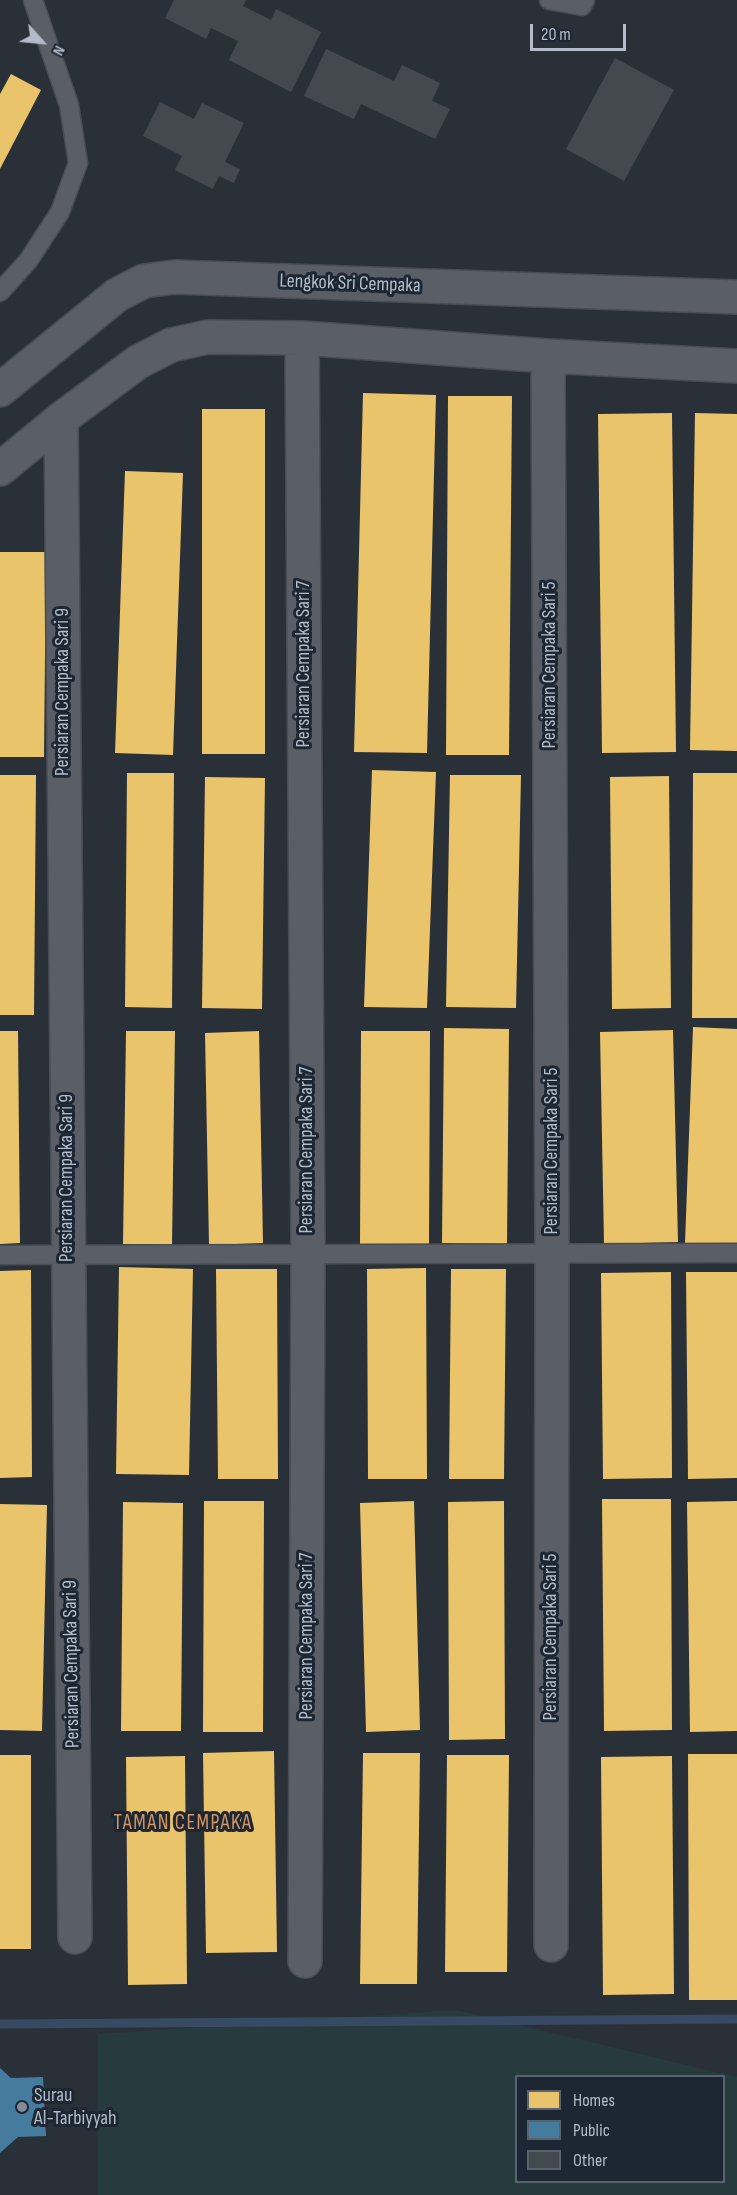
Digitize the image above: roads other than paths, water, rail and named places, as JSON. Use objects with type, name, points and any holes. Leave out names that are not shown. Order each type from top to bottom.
[{"type":"street","name":"Lengkok Sri Cempaka","points":[[0,390],[117,295],[144,281],[175,277],[737,297]]},
{"type":"street","points":[[0,469],[61,418],[138,362],[171,345],[208,337],[302,338],[548,356],[737,366]]},
{"type":"street","name":"Persiaran Cempaka Sari 7","points":[[302,338],[308,1254],[305,1961]]},
{"type":"street","name":"Persiaran Cempaka Sari 5","points":[[548,356],[552,1253],[551,1945]]},
{"type":"street","name":"Persiaran Cempaka Sari 9","points":[[61,418],[75,1937]]},
{"type":"lane","points":[[0,292],[28,261],[60,212],[78,163],[69,105],[33,0]]},
{"type":"lane","points":[[549,0],[582,6],[585,0]]},
{"type":"lane","points":[[0,1255],[737,1253]]},
{"type":"waterway","points":[[0,2024],[737,2019]]},
{"type":"place","name":"Surau Al-Tarbiyyah","points":[[22,2107]]},
{"type":"district","name":"TAMAN CEMPAKA","points":[[183,1824]]}]
